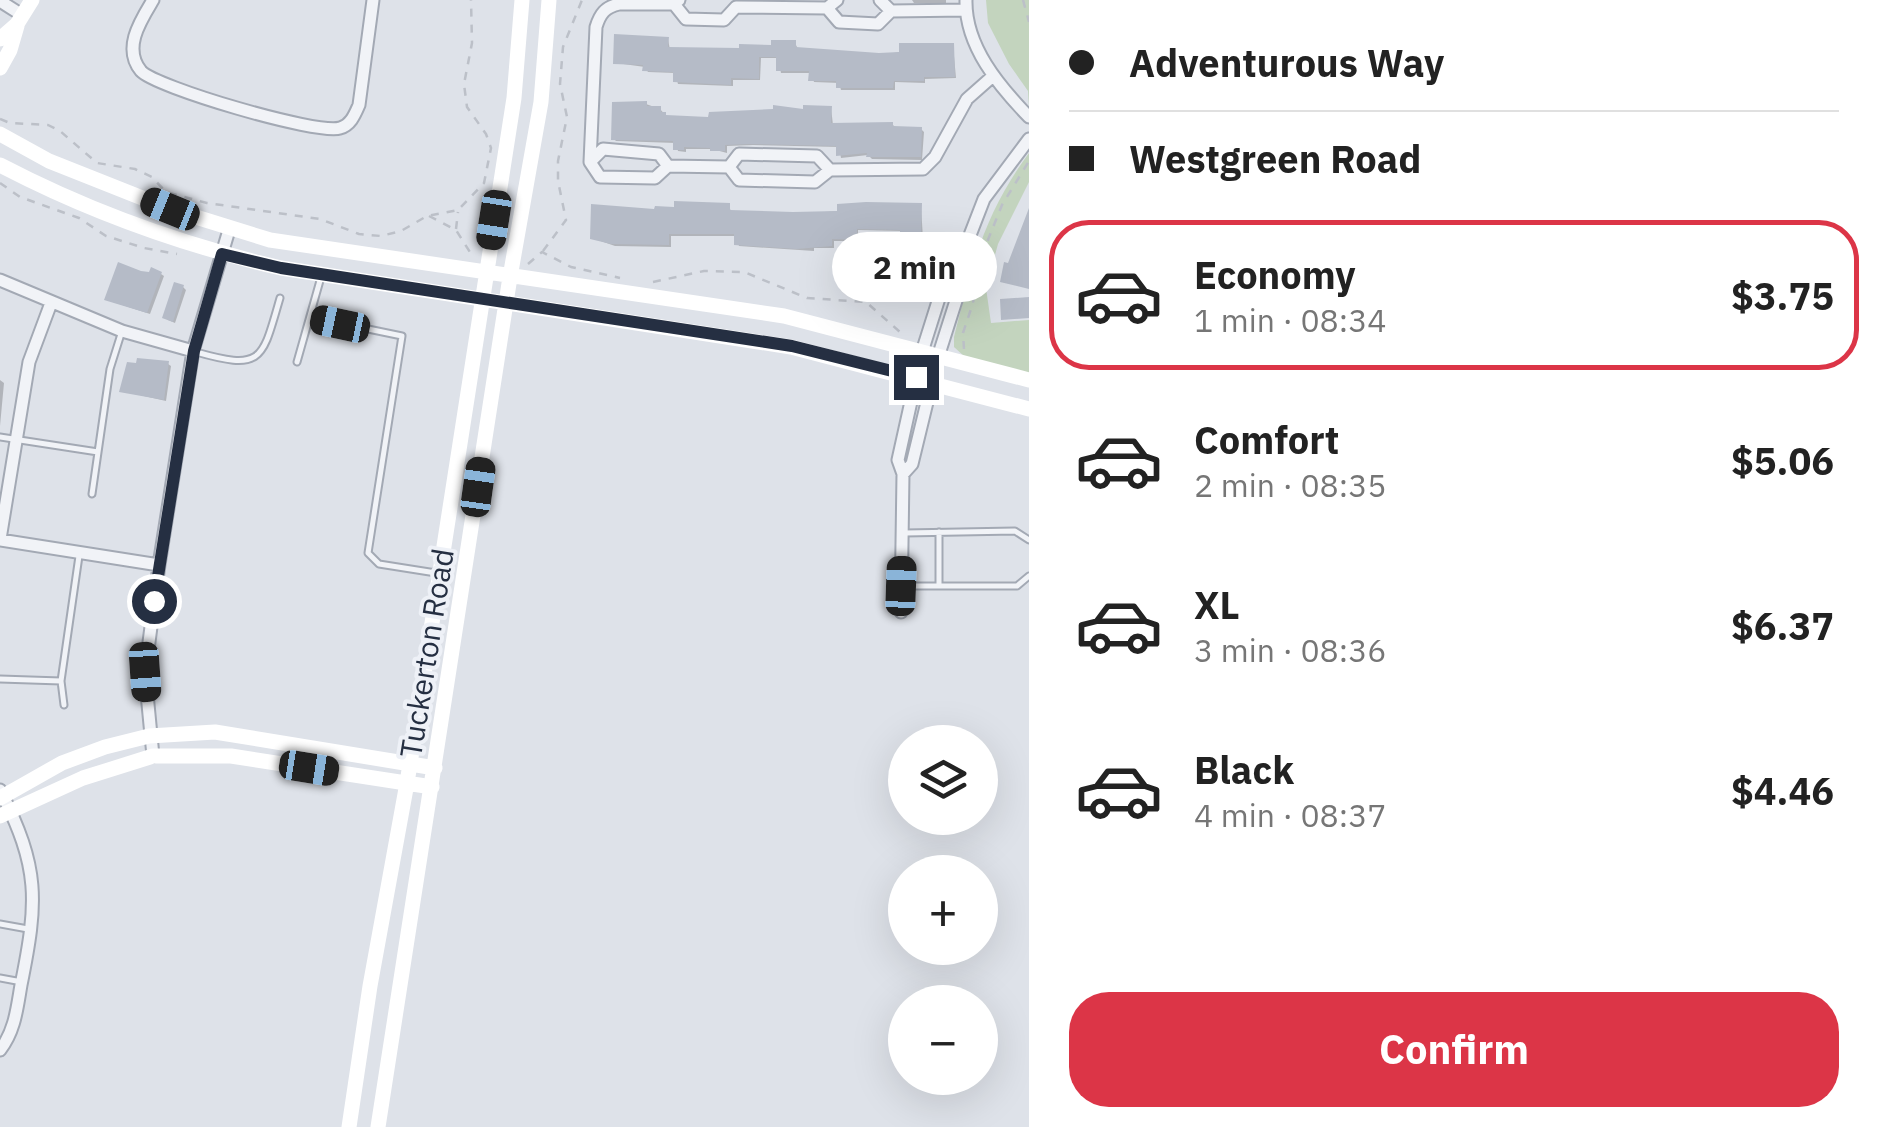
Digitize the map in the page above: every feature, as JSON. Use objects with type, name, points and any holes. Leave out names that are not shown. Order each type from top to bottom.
[{"type":"street","points":[[0,68],[32,0]]},
{"type":"street","points":[[153,0],[134,40],[134,55],[142,72],[268,118],[340,128],[352,120],[359,105],[373,0]]},
{"type":"street","name":"Tuckerton Road","points":[[349,1127],[514,98],[522,0]]},
{"type":"street","name":"Tuckerton Road","points":[[378,1127],[510,276],[541,102],[549,0]]},
{"type":"street","points":[[880,0],[890,11]]},
{"type":"street","points":[[0,1],[20,20]]},
{"type":"street","points":[[729,167],[668,166],[654,178],[600,176],[590,162],[596,27],[604,10],[619,4],[676,2],[686,19],[724,20],[733,4],[832,4],[839,22],[878,24],[890,11],[966,5],[970,29],[993,76],[1029,117]]},
{"type":"street","points":[[0,39],[20,20]]},
{"type":"street","points":[[729,167],[739,180],[815,182],[830,170],[923,168],[934,157],[967,99],[993,76]]},
{"type":"street","points":[[0,134],[48,161],[229,230],[270,240],[784,316],[1029,380]]},
{"type":"street","points":[[902,612],[903,474],[898,460],[930,354],[962,284],[960,261],[984,199],[1029,139]]},
{"type":"street","points":[[590,162],[603,150],[659,154],[668,166]]},
{"type":"street","points":[[729,167],[739,154],[816,156],[830,170]]},
{"type":"street","points":[[0,165],[108,216],[222,254],[322,274],[792,346],[1029,409]]},
{"type":"street","points":[[153,756],[145,672],[158,565],[194,351],[229,230]]},
{"type":"street","points":[[0,280],[122,331],[194,351]]},
{"type":"street","points":[[51,303],[29,362],[0,540],[158,565]]},
{"type":"street","points":[[3,802],[62,764],[105,747],[149,736],[215,732],[435,768]]},
{"type":"street","points":[[3,802],[153,756],[231,756],[432,787]]},
{"type":"street","points":[[0,1050],[11,1037],[35,892],[29,860],[3,802]]},
{"type":"lane","points":[[297,362],[322,274]]},
{"type":"lane","points":[[194,351],[230,362],[248,362],[259,355],[269,336],[280,298]]},
{"type":"lane","points":[[310,317],[402,336],[368,552],[379,564],[438,574]]},
{"type":"lane","points":[[92,494],[110,369],[122,331]]},
{"type":"lane","points":[[0,437],[98,452]]},
{"type":"lane","points":[[902,532],[1015,531],[1029,540]]},
{"type":"lane","points":[[939,532],[939,586]]},
{"type":"lane","points":[[64,705],[61,681],[80,553]]},
{"type":"lane","points":[[901,586],[1017,586],[1029,576]]},
{"type":"lane","points":[[0,679],[61,681]]},
{"type":"lane","points":[[0,924],[31,929]]},
{"type":"lane","points":[[0,978],[22,982]]},
{"type":"path","points":[[0,118],[60,131],[97,163],[136,168],[166,192],[207,203],[320,220],[359,234],[381,236],[400,232],[427,216],[458,210],[484,184],[491,148],[466,106],[464,84],[472,43],[471,0]]},
{"type":"path","points":[[528,265],[566,220],[558,181],[558,161],[568,117],[560,84],[562,48],[582,0]]},
{"type":"path","points":[[1023,0],[1029,22]]},
{"type":"path","points":[[965,353],[963,334],[973,304],[979,262],[1002,205],[1029,162]]},
{"type":"path","points":[[456,230],[458,210]]},
{"type":"path","points":[[427,216],[456,230],[473,256]]},
{"type":"path","points":[[542,252],[570,268],[622,278]]},
{"type":"path","points":[[650,282],[704,270],[744,272],[806,298],[866,302],[905,335]]},
{"type":"green space","points":[[986,0],[1029,0],[1029,108],[1028,91],[988,23]]},
{"type":"green space","points":[[1029,153],[1029,182],[998,244],[986,288],[991,323],[1029,320],[1029,374],[965,357],[954,347],[954,337],[990,219]]},
{"type":"building","points":[[614,34],[669,37],[668,47],[739,48],[739,44],[771,45],[771,40],[796,40],[796,47],[879,53],[899,52],[899,43],[954,43],[955,77],[894,81],[893,88],[836,88],[836,81],[808,81],[809,71],[776,71],[776,57],[759,57],[759,79],[731,78],[731,85],[673,82],[673,72],[642,71],[643,65],[613,64]]},
{"type":"building","points":[[647,101],[647,106],[661,106],[666,115],[708,117],[709,112],[773,109],[773,105],[803,109],[803,105],[832,106],[831,123],[893,122],[893,126],[922,127],[921,157],[866,157],[867,153],[836,156],[836,146],[749,144],[725,145],[725,151],[684,147],[673,150],[673,141],[611,140],[612,102]]},
{"type":"building","points":[[674,201],[730,203],[730,210],[793,212],[837,211],[837,204],[922,203],[921,237],[900,237],[900,230],[857,229],[857,240],[832,239],[832,246],[797,249],[734,245],[734,234],[669,234],[669,245],[611,244],[590,239],[591,204],[654,209],[674,207]]},
{"type":"building","points":[[1029,208],[1029,289],[1000,282],[1004,262],[1008,263]]},
{"type":"building","points":[[118,262],[141,271],[149,272],[151,267],[162,272],[147,313],[104,300]]},
{"type":"building","points":[[174,282],[184,285],[173,322],[162,318]]},
{"type":"building","points":[[1029,297],[1029,318],[1001,320],[1000,299]]},
{"type":"building","points":[[137,358],[169,361],[164,400],[119,392],[127,362],[136,363]]},
{"type":"route","points":[[154,601],[194,351],[222,254],[281,268],[792,346],[916,377]]}]
